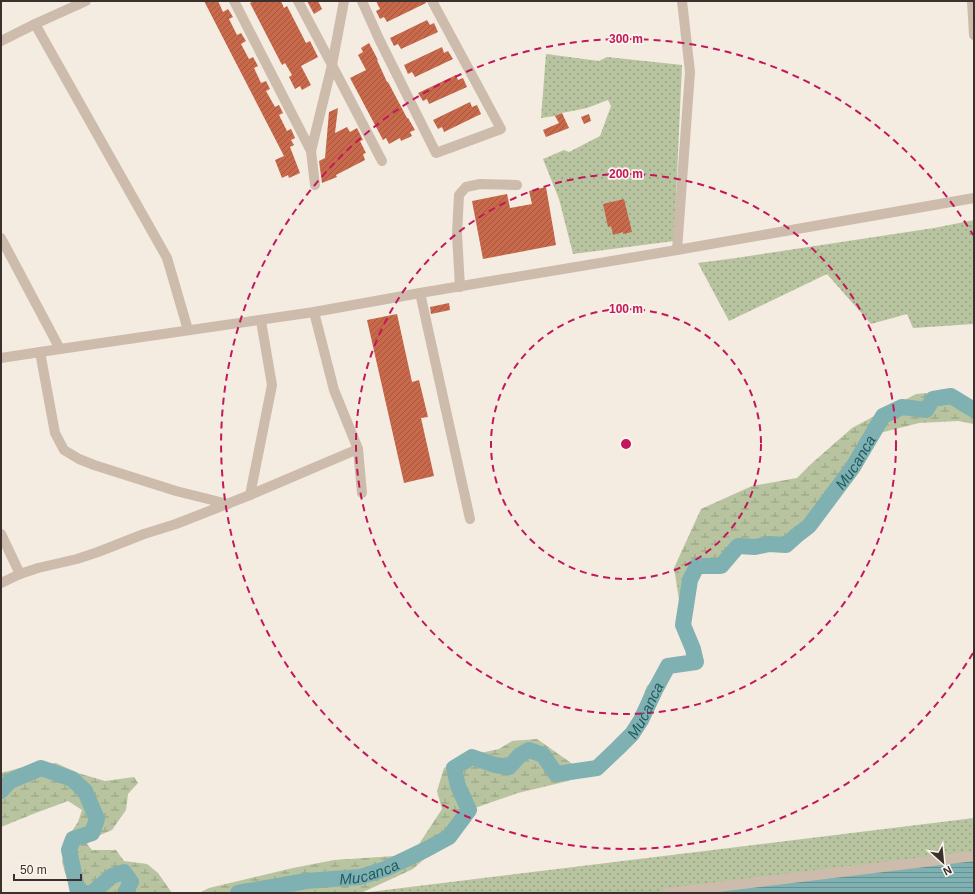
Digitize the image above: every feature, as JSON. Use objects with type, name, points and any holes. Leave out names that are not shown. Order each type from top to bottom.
[{"type":"street","points":[[1,41],[86,1]]},
{"type":"street","points":[[234,1],[311,151]]},
{"type":"street","points":[[298,1],[382,161]]},
{"type":"street","points":[[315,185],[311,151],[332,65],[344,1]]},
{"type":"street","points":[[362,1],[379,39],[436,153],[501,129],[432,1]]},
{"type":"street","points":[[677,250],[690,72],[682,1]]},
{"type":"street","points":[[972,1],[974,35]]},
{"type":"street","points":[[35,24],[167,258],[188,330]]},
{"type":"street","points":[[460,287],[457,234],[459,194],[466,187],[480,184],[518,185]]},
{"type":"street","points":[[1,358],[188,330],[261,321],[974,198]]},
{"type":"street","points":[[1,238],[60,349]]},
{"type":"street","points":[[420,293],[470,519]]},
{"type":"street","points":[[314,312],[334,390],[358,449],[362,493]]},
{"type":"street","points":[[250,495],[272,385],[261,321]]},
{"type":"street","points":[[40,352],[55,433],[64,450],[89,463],[176,491],[228,504]]},
{"type":"street","points":[[1,583],[20,574],[38,568],[77,559],[144,534],[176,524],[250,495],[358,449]]},
{"type":"street","points":[[1,534],[20,574]]},
{"type":"street","points":[[668,893],[974,856]]},
{"type":"green space","points":[[546,54],[599,61],[607,57],[682,65],[674,241],[573,254],[559,199],[543,159],[564,150],[569,152],[600,136],[611,106],[608,100],[587,108],[541,118]]},
{"type":"green space","points":[[974,220],[974,324],[913,328],[907,314],[871,324],[827,274],[729,321],[698,263],[934,228]]},
{"type":"green space","points":[[951,391],[974,402],[974,424],[958,421],[919,423],[872,435],[853,467],[809,526],[786,545],[769,544],[755,547],[738,546],[721,566],[697,566],[690,580],[683,625],[674,568],[701,509],[752,486],[797,478],[852,428],[916,394]]},
{"type":"green space","points":[[668,666],[641,720],[632,734],[597,768],[568,781],[518,793],[469,810],[449,837],[413,869],[361,893],[199,893],[209,888],[334,860],[395,856],[419,844],[442,809],[437,791],[444,768],[471,755],[499,749],[512,741],[537,739],[574,765],[591,764],[632,726],[647,686]]},
{"type":"green space","points":[[56,763],[78,773],[105,781],[134,777],[138,783],[128,794],[126,810],[112,830],[98,836],[87,844],[92,850],[116,850],[124,861],[147,864],[158,873],[172,893],[72,893],[62,862],[68,837],[78,822],[82,810],[68,801],[1,827],[1,773],[31,765]]},
{"type":"green space","points":[[974,818],[974,893],[361,893]]},
{"type":"water","points":[[974,856],[974,893],[668,893]]},
{"type":"building","points":[[204,1],[218,1],[223,12],[228,9],[233,17],[229,19],[237,35],[241,33],[246,41],[241,44],[249,59],[253,57],[258,66],[254,68],[261,83],[266,81],[270,89],[266,91],[275,107],[279,105],[283,113],[279,115],[287,131],[291,129],[295,138],[291,140],[294,145],[290,147],[300,173],[289,178],[288,175],[282,178],[275,160],[284,156]]},
{"type":"building","points":[[254,1],[281,1],[284,8],[287,6],[306,43],[310,41],[318,57],[301,66],[311,85],[302,90],[300,86],[295,89],[289,77],[292,75],[285,63],[282,65],[250,3]]},
{"type":"building","points":[[307,1],[318,1],[322,9],[314,14]]},
{"type":"building","points":[[376,1],[426,1],[426,3],[387,22],[384,17],[380,19],[376,11],[380,9]]},
{"type":"building","points":[[427,20],[430,25],[434,23],[438,32],[401,49],[398,44],[394,46],[390,38]]},
{"type":"building","points":[[369,43],[387,82],[415,130],[410,132],[412,136],[401,141],[400,138],[389,144],[386,138],[383,140],[350,78],[366,70],[358,55],[363,52],[361,48]]},
{"type":"building","points":[[442,47],[444,53],[448,51],[453,59],[415,77],[412,72],[408,74],[404,65]]},
{"type":"building","points":[[456,75],[458,80],[463,78],[467,87],[429,104],[427,99],[423,101],[418,93]]},
{"type":"building","points":[[470,102],[472,107],[477,105],[481,114],[444,132],[442,127],[438,129],[433,120]]},
{"type":"building","points":[[338,108],[335,133],[347,127],[350,132],[357,128],[363,140],[360,141],[366,153],[363,154],[365,160],[336,175],[337,177],[322,183],[319,161],[325,158],[329,112]]},
{"type":"building","points":[[562,113],[569,128],[546,137],[543,130],[559,123],[555,116]]},
{"type":"building","points":[[589,114],[591,121],[584,124],[581,117]]},
{"type":"building","points":[[546,187],[556,245],[483,259],[472,201],[507,194],[510,208],[532,204],[529,191]]},
{"type":"building","points":[[624,199],[632,232],[623,234],[623,232],[613,235],[611,226],[608,227],[603,204]]},
{"type":"building","points":[[449,303],[450,310],[431,314],[430,307]]},
{"type":"building","points":[[397,314],[412,382],[419,380],[428,417],[421,418],[434,476],[404,483],[367,320]]},
{"type":"waterway","name":"Mucanca","points":[[238,893],[306,881],[360,877],[385,869],[449,837],[469,810],[458,786],[454,768],[472,757],[495,765],[509,767],[520,755],[529,750],[543,755],[556,774],[597,768],[632,734],[641,720],[668,666],[696,662],[693,649],[683,625],[690,580],[697,566],[721,566],[738,546],[755,547],[769,544],[786,545],[809,526],[853,467],[883,416],[902,407],[926,410],[933,399],[951,396],[974,410]]},
{"type":"waterway","name":"Mucanca","points":[[1,791],[10,781],[41,768],[72,779],[85,791],[97,819],[92,833],[73,839],[69,850],[78,892],[86,893]]},
{"type":"waterway","name":"Mucanca","points":[[92,893],[112,876],[124,872],[131,882],[125,893]]}]
